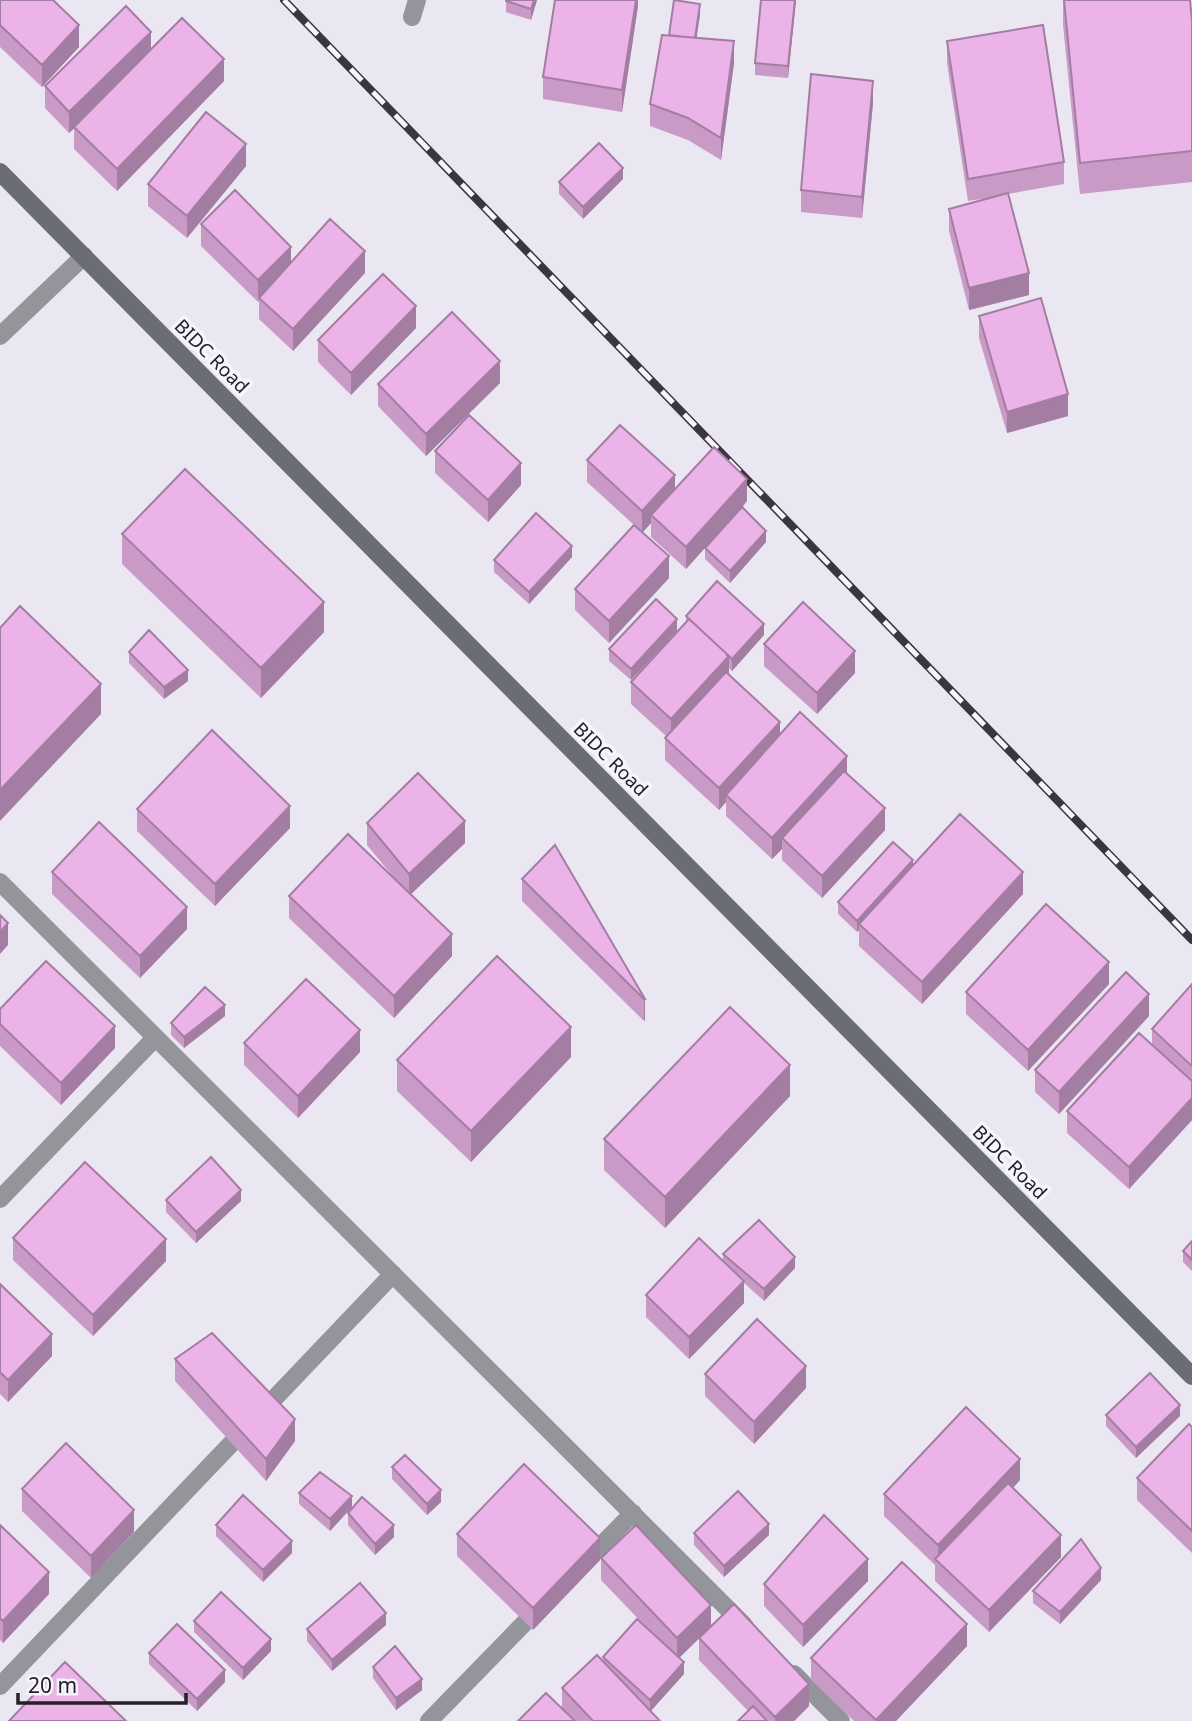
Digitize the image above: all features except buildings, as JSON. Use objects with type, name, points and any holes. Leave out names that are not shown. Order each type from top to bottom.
[{"type":"main road","name":"BIDC Road","points":[[0,172],[1192,1376]]},
{"type":"street","points":[[0,336],[84,256]]},
{"type":"street","points":[[0,882],[761,1642]]},
{"type":"street","points":[[0,1199],[155,1038]]},
{"type":"street","points":[[0,1686],[393,1275]]},
{"type":"street","points":[[574,1573],[633,1513]]},
{"type":"street","points":[[429,1721],[555,1592]]},
{"type":"street","points":[[781,1662],[841,1721]]},
{"type":"railway","points":[[284,0],[1192,940]]}]
